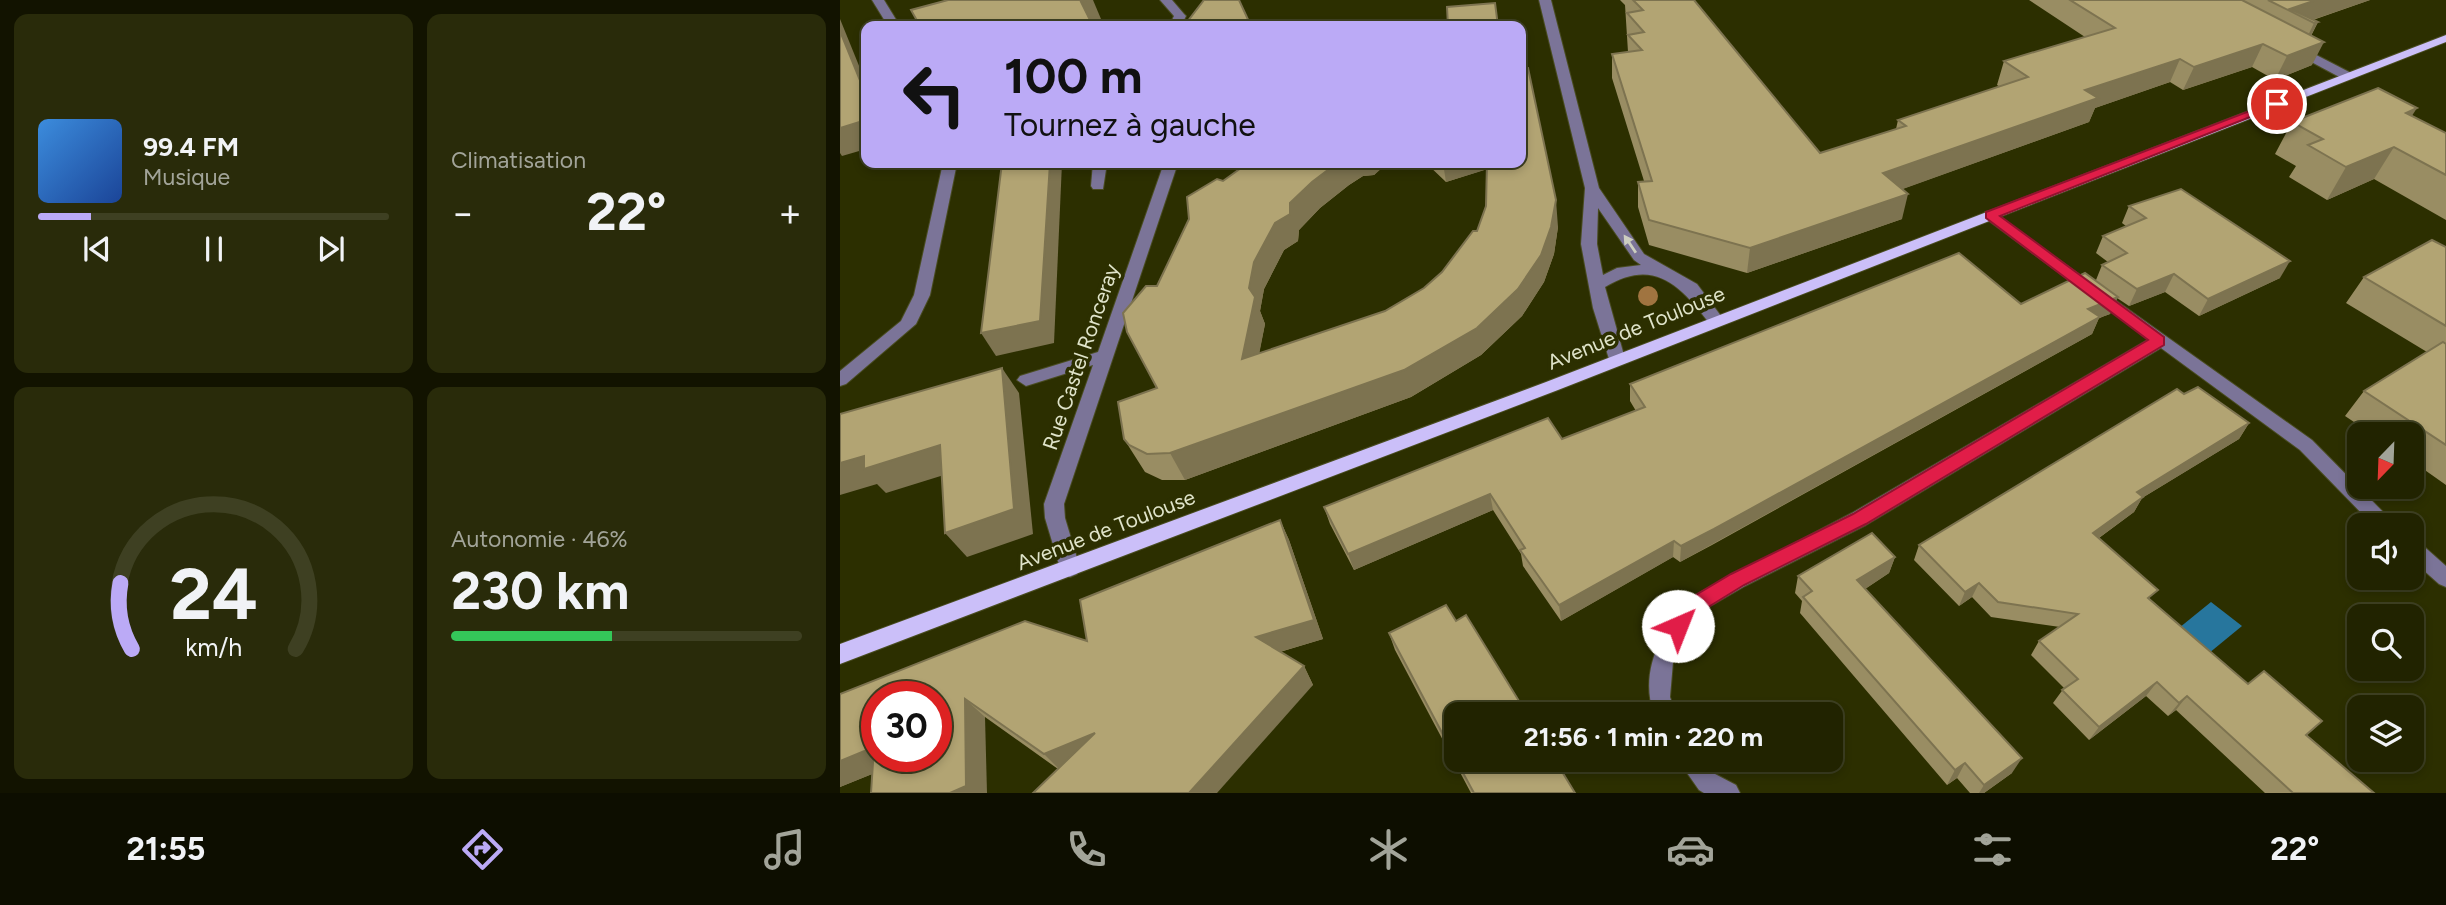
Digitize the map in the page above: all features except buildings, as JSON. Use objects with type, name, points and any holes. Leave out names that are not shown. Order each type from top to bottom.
[{"type":"main road","name":"Avenue de Toulouse","points":[[840,654],[1617,359],[2446,38]]},
{"type":"street","points":[[878,0],[891,21]]},
{"type":"street","points":[[1166,0],[1180,16],[1178,21]]},
{"type":"street","points":[[1545,0],[1592,188],[1589,244],[1599,284],[1601,308],[1617,359]]},
{"type":"street","points":[[2285,43],[2349,77]]},
{"type":"street","points":[[840,380],[908,324],[922,295],[949,168]]},
{"type":"street","points":[[1098,186],[1100,168]]},
{"type":"street","name":"Rue Castel Ronceray","points":[[1070,568],[1055,518],[1054,504],[1170,168]]},
{"type":"street","points":[[1592,188],[1639,257],[1691,288],[1716,320]]},
{"type":"street","points":[[1990,215],[2159,341],[2306,444],[2374,513]]},
{"type":"street","points":[[1599,284],[1617,273],[1658,268]]},
{"type":"street","points":[[1661,702],[1662,662],[1678,626],[1695,605],[1738,580],[1859,519],[2159,341]]},
{"type":"street","points":[[1026,380],[1104,356]]},
{"type":"street","points":[[2424,559],[2446,578]]},
{"type":"street","points":[[1699,772],[1707,782],[1728,793]]},
{"type":"water","points":[[2211,602],[2242,626],[2203,658],[2174,632]]},
{"type":"route","points":[[1678,626],[1695,605],[1738,580],[1859,519],[2159,341],[1990,215],[2277,104]]}]
